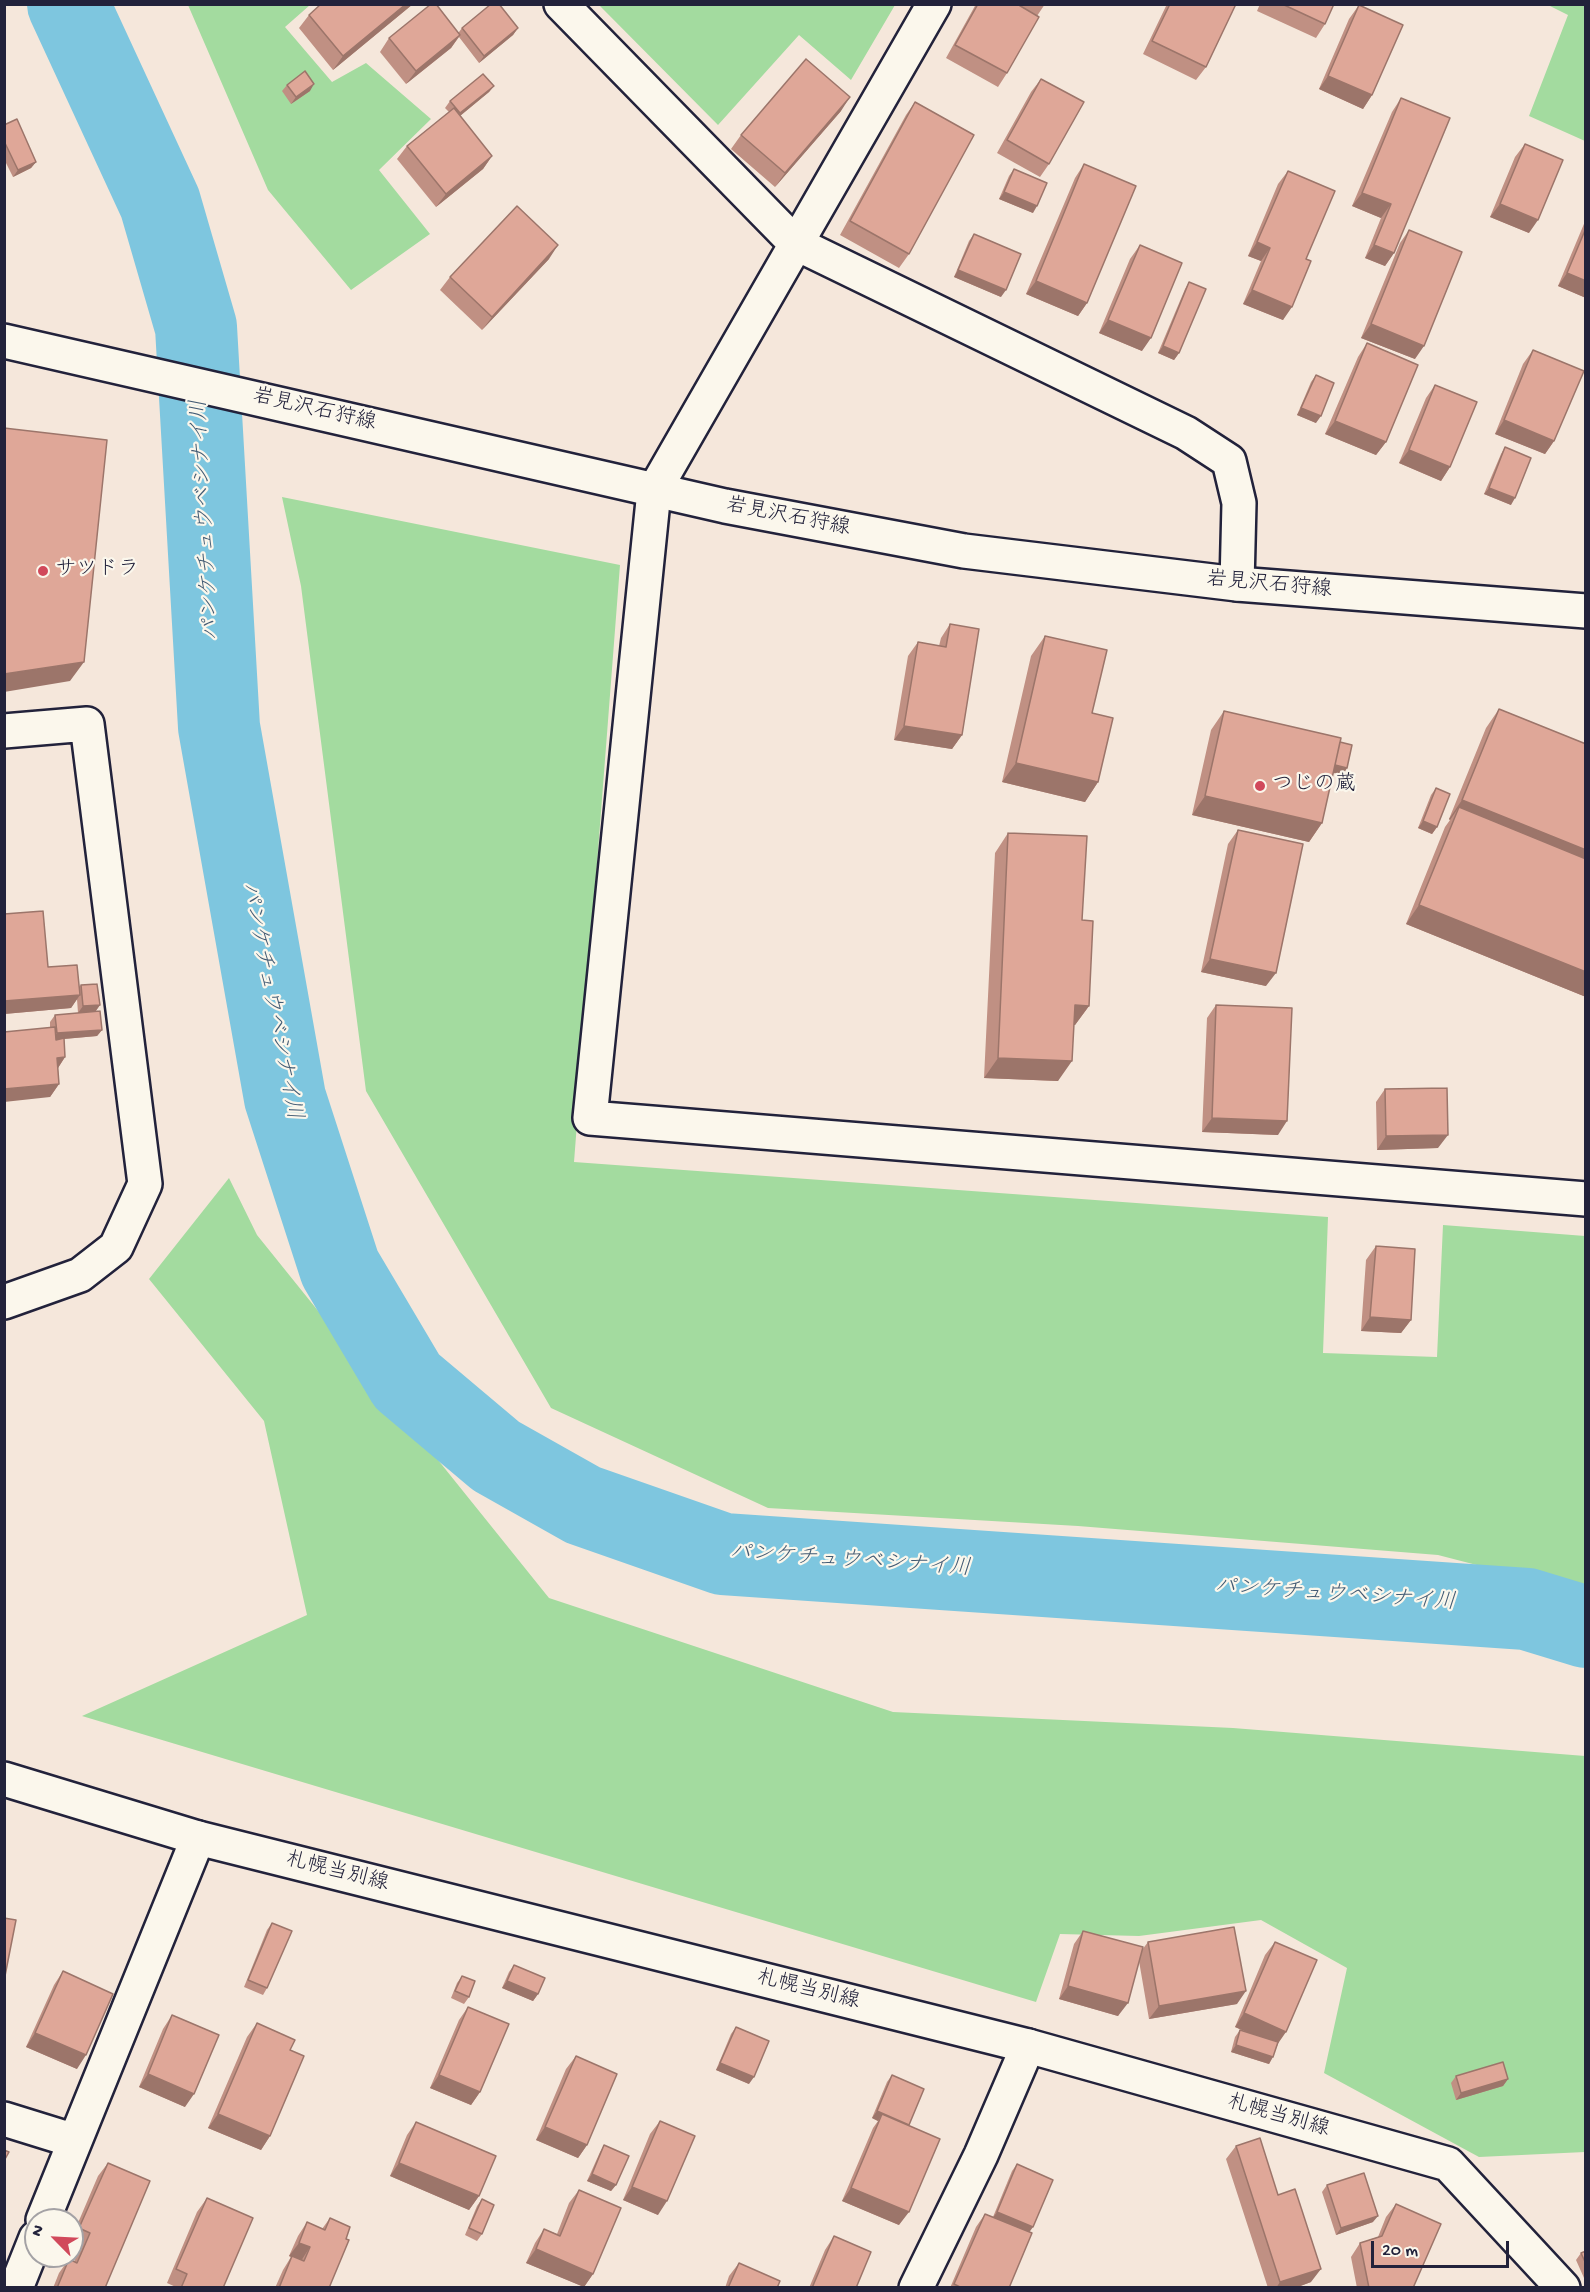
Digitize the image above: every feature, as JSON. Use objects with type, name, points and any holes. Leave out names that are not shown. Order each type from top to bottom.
[{"type":"street","points":[[561,4],[795,243],[1186,433],[1229,461],[1239,503],[1237,584]]},
{"type":"street","points":[[934,4],[654,491],[590,1118],[1586,1199]]},
{"type":"street","name":"岩見沢石狩線","points":[[4,341],[654,491],[964,551],[1237,584],[1586,611]]},
{"type":"street","points":[[4,731],[87,724],[145,1184],[116,1247],[80,1275],[4,1302]]},
{"type":"street","name":"札幌当別線","points":[[4,1779],[198,1838],[1028,2046],[1448,2164],[1563,2288]]},
{"type":"street","points":[[48,2208],[198,1838]]},
{"type":"street","points":[[916,2288],[981,2155],[1028,2046]]},
{"type":"street","points":[[4,2119],[75,2141]]},
{"type":"street","points":[[16,2288],[24,2268]]},
{"type":"green space","points":[[188,5],[310,5],[285,27],[332,82],[366,63],[431,119],[379,170],[430,234],[351,290],[268,190]]},
{"type":"green space","points":[[599,5],[895,5],[851,80],[799,35],[718,125]]},
{"type":"green space","points":[[1548,5],[1585,5],[1585,141],[1529,116],[1568,15]]},
{"type":"green space","points":[[282,497],[620,565],[574,1162],[1328,1217],[1323,1353],[1437,1357],[1443,1225],[1585,1236],[1585,1593],[1438,1555],[1078,1526],[768,1508],[551,1408],[366,1091],[301,586]]},
{"type":"green space","points":[[229,1178],[257,1235],[549,1598],[893,1712],[1233,1728],[1585,1756],[1585,2152],[1479,2157],[1324,2073],[1347,1968],[1261,1920],[1139,1936],[1060,1934],[1036,2002],[82,1716],[307,1615],[264,1421],[149,1279]]},
{"type":"building","points":[[321,4],[406,4],[343,56],[309,15]]},
{"type":"building","points":[[431,4],[436,4],[460,35],[416,71],[389,38]]},
{"type":"building","points":[[491,4],[499,4],[518,28],[484,56],[462,28]]},
{"type":"building","points":[[978,4],[1017,4],[1039,17],[1007,73],[955,45]]},
{"type":"building","points":[[1170,4],[1236,4],[1206,67],[1152,41]]},
{"type":"building","points":[[1282,4],[1334,4],[1325,24]]},
{"type":"building","points":[[1359,5],[1403,25],[1372,95],[1328,76]]},
{"type":"building","points":[[806,59],[850,97],[785,173],[741,135]]},
{"type":"building","points":[[305,71],[314,84],[296,97],[287,85]]},
{"type":"building","points":[[483,74],[494,86],[460,113],[450,101]]},
{"type":"building","points":[[1041,79],[1084,102],[1049,164],[1007,140]]},
{"type":"building","points":[[1401,98],[1450,118],[1394,253],[1374,245],[1391,204],[1362,193]]},
{"type":"building","points":[[915,102],[974,135],[909,254],[850,221]]},
{"type":"building","points":[[454,108],[492,156],[446,194],[407,146]]},
{"type":"building","points":[[17,119],[36,162],[18,170],[4,141],[4,125]]},
{"type":"building","points":[[1525,144],[1563,160],[1538,220],[1500,204]]},
{"type":"building","points":[[1084,164],[1136,186],[1087,303],[1036,281]]},
{"type":"building","points":[[1014,169],[1047,183],[1037,206],[1004,192]]},
{"type":"building","points":[[1288,171],[1335,191],[1306,259],[1311,261],[1292,307],[1252,290],[1270,248],[1257,242]]},
{"type":"building","points":[[517,206],[558,245],[492,317],[450,277]]},
{"type":"building","points":[[1586,228],[1586,281],[1567,273]]},
{"type":"building","points":[[1409,230],[1462,252],[1424,346],[1371,324]]},
{"type":"building","points":[[974,234],[1021,254],[1006,290],[958,270]]},
{"type":"building","points":[[1140,245],[1182,263],[1151,338],[1108,320]]},
{"type":"building","points":[[1189,282],[1206,289],[1179,353],[1163,346]]},
{"type":"building","points":[[1367,343],[1418,365],[1386,442],[1335,421]]},
{"type":"building","points":[[1533,350],[1584,371],[1554,441],[1504,420]]},
{"type":"building","points":[[1316,375],[1334,383],[1321,416],[1301,408]]},
{"type":"building","points":[[1435,385],[1477,402],[1450,467],[1409,450]]},
{"type":"building","name":"サツドラ","points":[[4,428],[107,440],[84,662],[4,674]]},
{"type":"building","points":[[1505,447],[1531,458],[1515,498],[1489,488]]},
{"type":"building","points":[[950,624],[979,629],[962,735],[904,726],[918,642],[946,647]]},
{"type":"building","points":[[1045,636],[1107,650],[1092,713],[1113,718],[1098,782],[1016,763]]},
{"type":"building","points":[[1499,709],[1586,744],[1586,850],[1462,800]]},
{"type":"building","name":"つじの蔵","points":[[1224,711],[1341,738],[1322,823],[1205,796]]},
{"type":"building","points":[[1340,742],[1352,745],[1347,768],[1335,765]]},
{"type":"building","points":[[1436,788],[1450,794],[1437,827],[1423,821]]},
{"type":"building","points":[[1459,807],[1586,859],[1586,972],[1419,905]]},
{"type":"building","points":[[1238,830],[1303,844],[1276,973],[1210,959]]},
{"type":"building","points":[[1008,833],[1087,836],[1082,920],[1093,921],[1089,1006],[1075,1005],[1072,1061],[998,1058]]},
{"type":"building","points":[[43,911],[48,967],[77,965],[80,995],[4,1001],[4,914]]},
{"type":"building","points":[[97,984],[100,1005],[83,1006],[81,985]]},
{"type":"building","points":[[1216,1005],[1292,1008],[1287,1121],[1212,1118]]},
{"type":"building","points":[[100,1011],[102,1030],[57,1033],[55,1015]]},
{"type":"building","points":[[55,1027],[56,1040],[64,1038],[65,1057],[57,1058],[59,1084],[4,1089],[4,1032]]},
{"type":"building","points":[[1447,1088],[1448,1135],[1386,1136],[1385,1089]]},
{"type":"building","points":[[1376,1246],[1415,1249],[1411,1320],[1370,1317]]},
{"type":"building","points":[[4,1918],[16,1920],[4,1981]]},
{"type":"building","points":[[272,1923],[292,1931],[267,1988],[248,1980]]},
{"type":"building","points":[[1234,1927],[1246,1991],[1159,2006],[1148,1942]]},
{"type":"building","points":[[1083,1931],[1143,1947],[1128,2003],[1068,1986]]},
{"type":"building","points":[[1275,1942],[1317,1960],[1286,2032],[1244,2013]]},
{"type":"building","points":[[514,1965],[545,1978],[538,1994],[507,1981]]},
{"type":"building","points":[[63,1971],[113,1994],[86,2055],[35,2033]]},
{"type":"building","points":[[462,1976],[475,1981],[469,1997],[455,1991]]},
{"type":"building","points":[[468,2007],[509,2024],[480,2092],[439,2075]]},
{"type":"building","points":[[172,2015],[219,2035],[194,2094],[148,2074]]},
{"type":"building","points":[[257,2023],[295,2040],[290,2050],[304,2056],[270,2136],[218,2114]]},
{"type":"building","points":[[736,2027],[769,2041],[754,2077],[720,2063]]},
{"type":"building","points":[[1240,2030],[1278,2042],[1273,2057],[1236,2045]]},
{"type":"building","points":[[576,2056],[617,2074],[587,2145],[545,2127]]},
{"type":"building","points":[[1503,2062],[1508,2079],[1461,2093],[1456,2076]]},
{"type":"building","points":[[892,2075],[924,2089],[909,2125],[877,2111]]},
{"type":"building","points":[[882,2114],[940,2139],[909,2212],[851,2188]]},
{"type":"building","points":[[660,2121],[695,2136],[667,2201],[632,2187]]},
{"type":"building","points":[[416,2122],[496,2156],[479,2196],[399,2163]]},
{"type":"building","points":[[1260,2138],[1278,2195],[1295,2189],[1321,2269],[1280,2282],[1236,2146]]},
{"type":"building","points":[[604,2145],[629,2156],[616,2185],[592,2174]]},
{"type":"building","points":[[4,2150],[9,2152],[4,2161]]},
{"type":"building","points":[[108,2163],[150,2181],[105,2288],[57,2288],[65,2268],[84,2268],[84,2247],[90,2233],[84,2230],[84,2217]]},
{"type":"building","points":[[1017,2164],[1053,2180],[1033,2227],[997,2212]]},
{"type":"building","points":[[1364,2173],[1378,2216],[1341,2228],[1327,2185]]},
{"type":"building","points":[[579,2190],[621,2208],[593,2274],[536,2249],[544,2229],[560,2236]]},
{"type":"building","points":[[207,2198],[253,2218],[223,2288],[181,2288],[187,2274],[176,2269]]},
{"type":"building","points":[[482,2199],[494,2205],[482,2234],[469,2228]]},
{"type":"building","points":[[1396,2204],[1441,2224],[1413,2288],[1369,2288],[1360,2243],[1382,2236]]},
{"type":"building","points":[[985,2214],[1032,2233],[1009,2288],[962,2288],[954,2284]]},
{"type":"building","points":[[330,2218],[350,2227],[346,2239],[349,2240],[329,2288],[279,2288],[292,2256],[304,2261],[310,2247],[299,2243],[307,2222],[325,2230]]},
{"type":"building","points":[[834,2236],[871,2252],[856,2288],[812,2288]]},
{"type":"building","points":[[1586,2251],[1586,2264],[1581,2253]]},
{"type":"building","points":[[739,2263],[780,2281],[777,2288],[728,2288]]},
{"type":"waterway","name":"パンケチュウベシナイ川","points":[[68,4],[160,203],[196,327],[219,727],[285,1098],[340,1268],[407,1381],[496,1456],[583,1505],[723,1554],[1527,1609],[1586,1627]]},
{"type":"place","name":"サツドラ","points":[[43,571]]},
{"type":"place","name":"つじの蔵","points":[[1260,786]]}]
